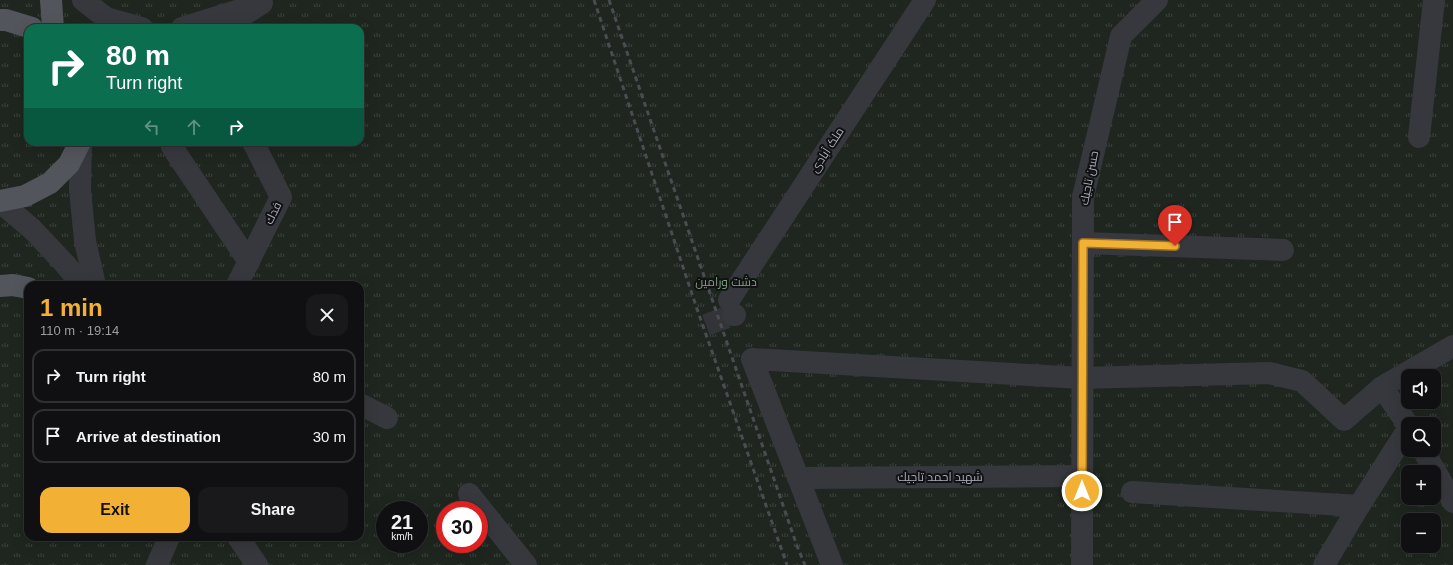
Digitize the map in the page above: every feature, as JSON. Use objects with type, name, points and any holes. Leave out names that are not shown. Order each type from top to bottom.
[{"type":"main road","points":[[51,0],[53,24]]},
{"type":"main road","points":[[0,20],[6,20],[24,26]]},
{"type":"main road","points":[[0,202],[25,196],[50,183],[69,164],[79,146]]},
{"type":"main road","points":[[0,286],[13,285],[24,287]]},
{"type":"street","points":[[83,0],[106,18],[128,24]]},
{"type":"street","name":"ملک آبادی","points":[[732,310],[925,0]]},
{"type":"street","name":"حسن تاجيك","points":[[1082,565],[1083,197],[1121,36],[1157,0]]},
{"type":"street","points":[[1419,137],[1434,0]]},
{"type":"street","points":[[195,24],[264,2]]},
{"type":"street","points":[[230,24],[264,2]]},
{"type":"street","points":[[81,146],[80,189],[85,241],[94,281]]},
{"type":"street","name":"فدك","points":[[249,262],[281,197],[255,146]]},
{"type":"street","points":[[172,147],[249,262],[239,281]]},
{"type":"street","points":[[0,202],[32,229],[79,281]]},
{"type":"street","points":[[1083,243],[1283,250]]},
{"type":"street","points":[[832,565],[752,359],[1082,378],[1269,373],[1302,381],[1344,420],[1382,387],[1453,346]]},
{"type":"street","points":[[1382,387],[1403,417]]},
{"type":"street","points":[[364,406],[387,418]]},
{"type":"street","points":[[1324,565],[1401,440]]},
{"type":"street","points":[[1427,457],[1453,502]]},
{"type":"street","name":"شهيد احمد تاجيك","points":[[798,478],[1082,476]]},
{"type":"street","points":[[1132,492],[1359,506]]},
{"type":"street","points":[[469,494],[526,565]]},
{"type":"street","points":[[157,565],[167,541]]},
{"type":"street","points":[[241,541],[257,565]]},
{"type":"green space","name":"دشت ورامین","points":[[0,0],[1453,0],[1453,565],[0,565]]},
{"type":"tunnel","points":[[706,325],[733,315]]},
{"type":"railway","points":[[594,0],[697,309],[787,565]]},
{"type":"railway","points":[[609,0],[797,546],[805,565]]},
{"type":"route","points":[[1082,491],[1083,243],[1175,246]]}]
